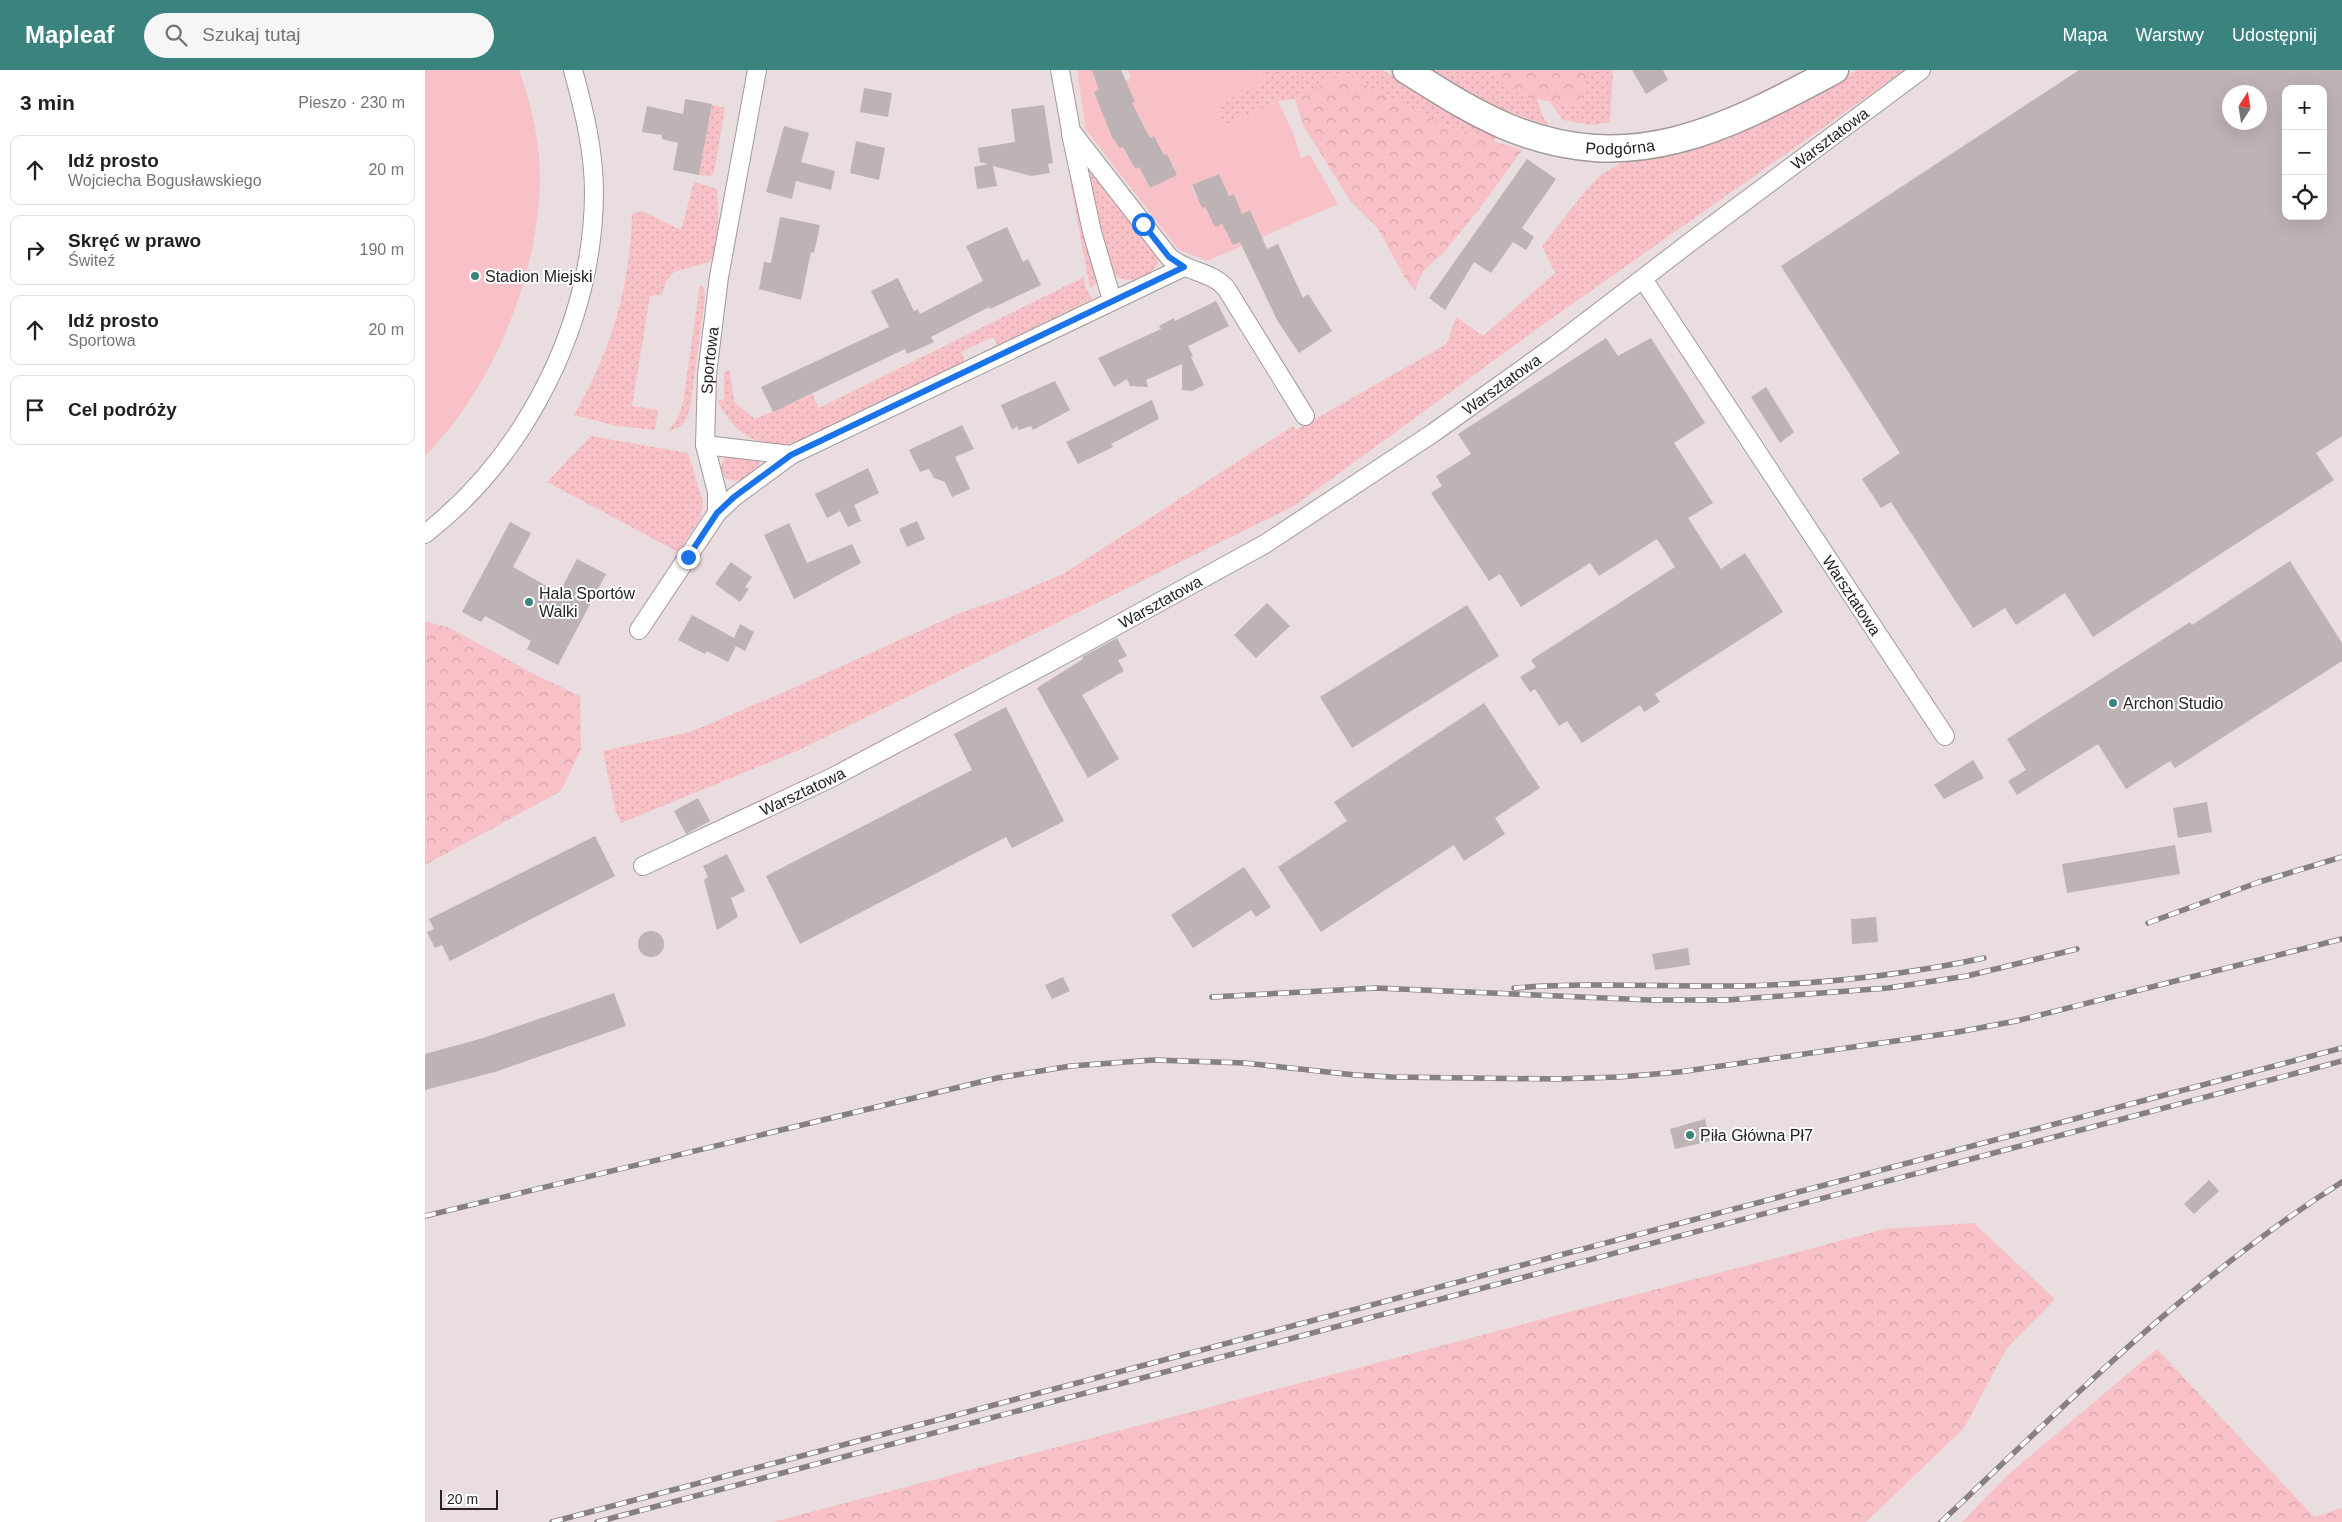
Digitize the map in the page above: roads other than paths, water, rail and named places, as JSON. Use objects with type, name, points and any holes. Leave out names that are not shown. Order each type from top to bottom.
[{"type":"street","points":[[425,534],[449,516],[492,470],[535,405],[558,360],[573,322],[585,282],[591,241],[594,192],[588,136],[573,70]]},
{"type":"street","name":"Sportowa","points":[[717,513],[717,492],[705,445],[707,374],[719,278],[757,70]]},
{"type":"street","points":[[1060,70],[1088,214],[1106,284],[1113,300]]},
{"type":"street","name":"Podgórna","points":[[1406,70],[1467,107],[1520,132],[1568,144],[1621,148],[1677,141],[1727,125],[1835,70]]},
{"type":"street","name":"Warsztatowa","points":[[643,866],[831,778],[1054,660],[1265,544],[1441,428],[1556,346],[1921,70]]},
{"type":"street","points":[[1071,131],[1169,257],[1184,267],[1214,278],[1227,288],[1305,416]]},
{"type":"street","points":[[639,630],[717,513],[734,497],[791,455],[1184,267]]},
{"type":"street","name":"Warsztatowa","points":[[1643,279],[1945,736]]},
{"type":"street","points":[[705,445],[791,455]]},
{"type":"railway","points":[[2148,923],[2259,882],[2342,857]]},
{"type":"railway","points":[[425,1216],[997,1078],[1071,1066],[1153,1060],[1245,1063],[1355,1075],[1392,1077],[1556,1079],[1619,1077],[1679,1072],[1958,1032],[2016,1021],[2342,939]]},
{"type":"railway","points":[[1212,997],[1376,988],[1650,1000],[1727,1000],[1888,988],[1967,976],[2077,949]]},
{"type":"railway","points":[[1514,988],[1599,985],[1740,986],[1802,983],[1894,974],[1984,958]]},
{"type":"railway","points":[[552,1522],[2342,1048]]},
{"type":"railway","points":[[597,1522],[2342,1061]]},
{"type":"railway","points":[[1941,1522],[2084,1386],[2183,1299],[2234,1258],[2342,1182]]},
{"type":"place","name":"Stadion Miejski","points":[[475,276]]},
{"type":"place","name":"Hala Sportów Walki","points":[[529,602]]},
{"type":"place","name":"Archon Studio","points":[[2113,703]]},
{"type":"place","name":"Piła Główna Pł7","points":[[1690,1135]]}]
